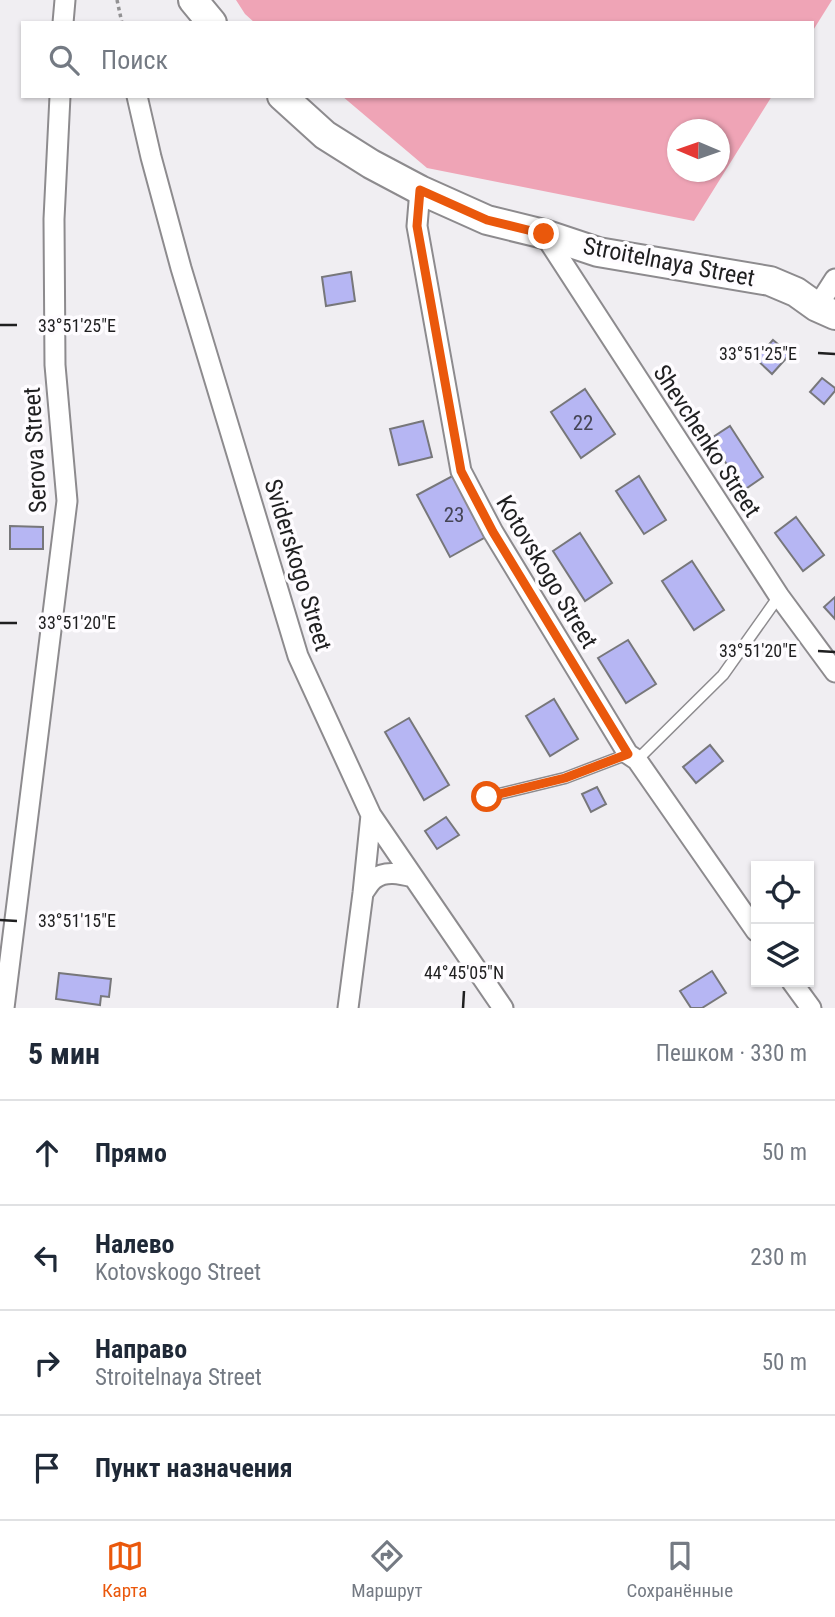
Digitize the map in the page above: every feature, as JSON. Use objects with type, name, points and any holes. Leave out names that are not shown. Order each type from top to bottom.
[{"type":"main road","points":[[193,0],[210,21]]},
{"type":"main road","name":"Stroitelnaya Street","points":[[284,98],[325,135],[371,164],[420,190],[487,220],[544,234],[598,252],[770,281],[796,292],[826,311]]},
{"type":"street","points":[[64,21],[65,0]]},
{"type":"street","name":"Serova Street","points":[[4,1008],[67,501],[55,365],[54,219],[60,98]]},
{"type":"street","name":"Sviderskogo Street","points":[[137,98],[181,268],[298,656],[371,815],[503,1008]]},
{"type":"street","name":"Kotovskogo Street","points":[[420,190],[417,226],[461,471],[493,532],[632,757],[751,924]]},
{"type":"street","name":"Shevchenko Street","points":[[544,234],[779,596],[835,672]]},
{"type":"street","points":[[826,311],[835,279]]},
{"type":"street","points":[[348,1008],[371,815]]},
{"type":"street","points":[[363,893],[374,879],[383,875],[398,873],[413,877]]},
{"type":"street","points":[[796,987],[811,1008]]},
{"type":"lane","points":[[487,797],[565,778],[632,757],[723,675],[779,596]]},
{"type":"path","points":[[117,0],[122,21]]},
{"type":"shaded area","points":[[236,0],[832,0],[814,29],[814,21],[253,21]]},
{"type":"shaded area","points":[[344,98],[771,98],[730,163],[730,119],[667,119],[667,182],[718,182],[694,221],[427,168]]},
{"type":"building","points":[[351,272],[355,301],[326,306],[322,277]]},
{"type":"building","points":[[773,340],[790,354],[772,374],[756,359]]},
{"type":"building","points":[[822,378],[835,388],[824,404],[810,392]]},
{"type":"building","points":[[585,389],[615,434],[581,458],[551,412]]},
{"type":"building","points":[[423,421],[432,457],[399,465],[390,429]]},
{"type":"building","points":[[730,426],[763,477],[744,490],[710,439]]},
{"type":"building","points":[[458,473],[491,534],[450,557],[417,495]]},
{"type":"building","points":[[639,476],[666,520],[644,534],[616,491]]},
{"type":"building","points":[[796,517],[824,555],[803,571],[775,533]]},
{"type":"building","points":[[10,526],[43,527],[43,549],[10,549]]},
{"type":"building","points":[[580,533],[612,583],[585,601],[553,551]]},
{"type":"building","points":[[692,561],[724,610],[694,630],[662,581]]},
{"type":"building","points":[[835,597],[835,619],[824,607]]},
{"type":"building","points":[[628,640],[656,684],[626,703],[598,658]]},
{"type":"building","points":[[554,699],[578,739],[550,756],[526,716]]},
{"type":"building","points":[[409,718],[449,785],[424,800],[385,732]]},
{"type":"building","points":[[710,745],[723,761],[696,783],[683,767]]},
{"type":"building","points":[[597,787],[606,804],[591,812],[582,794]]},
{"type":"building","points":[[446,817],[459,835],[437,849],[425,831]]},
{"type":"building","points":[[712,971],[726,993],[702,1008],[691,1008],[680,991]]},
{"type":"building","points":[[59,973],[111,979],[109,997],[101,996],[100,1005],[56,999]]},
{"type":"route","points":[[487,797],[565,778],[628,754],[493,532],[461,471],[417,226],[420,190],[487,220],[544,234]]}]
